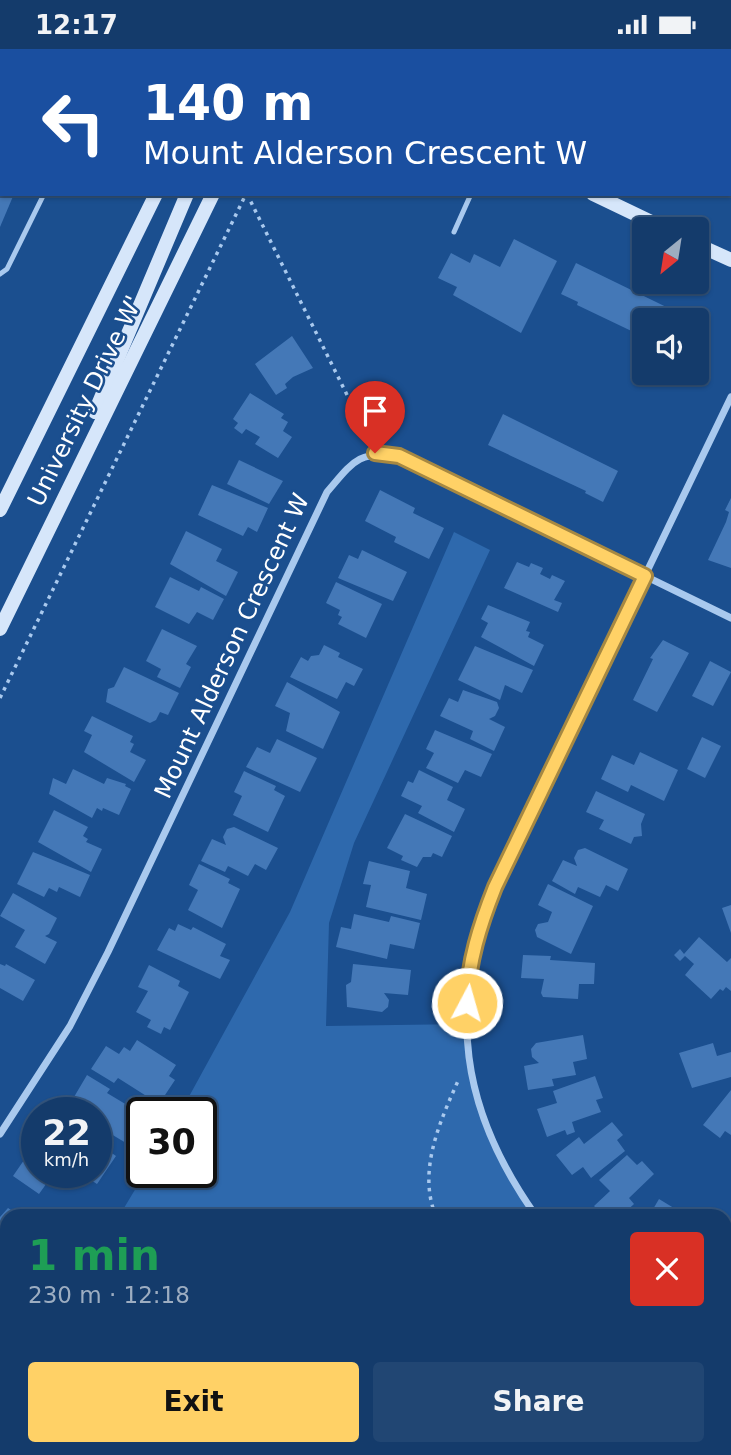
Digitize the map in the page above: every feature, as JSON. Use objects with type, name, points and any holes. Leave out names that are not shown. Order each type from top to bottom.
[{"type":"main road","points":[[0,510],[155,196]]},
{"type":"main road","points":[[30,565],[186,196]]},
{"type":"main road","name":"University Drive W'","points":[[0,629],[213,196]]},
{"type":"main road","points":[[597,196],[641,217]]},
{"type":"main road","points":[[709,250],[731,260]]},
{"type":"street","points":[[532,1209],[498,1152],[479,1108],[468,1058],[467,981],[478,930],[495,887],[731,397]]},
{"type":"street","points":[[375,453],[399,456],[731,618]]},
{"type":"street","name":"Mount Alderson Crescent W","points":[[0,1134],[71,1026],[327,492],[353,461],[375,453]]},
{"type":"lane","points":[[0,274],[7,269],[43,196]]},
{"type":"lane","points":[[454,232],[470,196]]},
{"type":"path","points":[[0,698],[245,196]]},
{"type":"path","points":[[247,196],[375,453]]},
{"type":"path","points":[[435,1209],[430,1177],[435,1134],[468,1058]]},
{"type":"shaded area","points":[[454,532],[490,550],[354,843],[329,923],[326,1026],[466,1024],[468,1050],[480,1100],[499,1148],[532,1209],[123,1209],[136,1188],[217,1188],[217,1097],[189,1097],[290,912]]},
{"type":"building","points":[[0,196],[13,196],[0,227]]},
{"type":"building","points":[[514,239],[557,261],[521,333],[453,295],[457,287],[438,278],[451,253],[470,263],[474,254],[500,267]]},
{"type":"building","points":[[576,263],[632,290],[632,294],[640,294],[668,308],[632,308],[632,331],[577,305],[578,302],[561,294]]},
{"type":"building","points":[[292,336],[313,368],[293,377],[285,384],[287,388],[276,395],[255,364]]},
{"type":"building","points":[[250,393],[284,414],[281,418],[288,422],[283,431],[292,437],[278,458],[255,444],[260,437],[246,429],[242,434],[234,428],[238,423],[233,419]]},
{"type":"building","points":[[503,414],[618,471],[603,502],[585,493],[586,491],[488,445]]},
{"type":"building","points":[[239,460],[283,481],[269,504],[227,484]]},
{"type":"building","points":[[212,485],[268,508],[257,532],[248,527],[243,536],[198,515]]},
{"type":"building","points":[[380,490],[415,508],[413,513],[444,528],[429,559],[394,542],[396,537],[365,521]]},
{"type":"building","points":[[731,498],[731,568],[708,560],[726,522],[729,512],[725,510]]},
{"type":"building","points":[[186,531],[222,549],[216,561],[238,572],[226,596],[170,564]]},
{"type":"building","points":[[362,550],[407,572],[393,601],[338,578],[349,555],[358,559]]},
{"type":"building","points":[[517,562],[529,567],[531,563],[543,568],[540,574],[550,579],[552,575],[565,581],[554,600],[562,603],[558,612],[504,588]]},
{"type":"building","points":[[170,577],[199,591],[201,587],[224,599],[213,620],[197,612],[189,624],[155,607]]},
{"type":"building","points":[[336,582],[382,604],[366,638],[338,624],[342,617],[338,615],[340,610],[326,603]]},
{"type":"building","points":[[488,605],[530,622],[526,631],[530,632],[528,637],[544,645],[534,666],[481,637],[488,623],[481,619]]},
{"type":"building","points":[[162,629],[197,646],[186,664],[191,667],[180,688],[157,677],[161,669],[146,661]]},
{"type":"building","points":[[663,640],[689,653],[657,712],[633,700],[653,659],[650,658]]},
{"type":"building","points":[[324,645],[340,653],[338,657],[363,669],[354,686],[346,682],[337,699],[290,677],[301,657],[308,661],[311,656],[319,655]]},
{"type":"building","points":[[475,646],[533,670],[522,693],[505,685],[500,700],[458,680]]},
{"type":"building","points":[[710,661],[731,672],[713,706],[692,696]]},
{"type":"building","points":[[124,667],[179,693],[168,715],[160,712],[156,720],[150,723],[106,702],[108,689],[114,687]]},
{"type":"building","points":[[287,682],[340,712],[323,749],[286,731],[290,713],[275,706]]},
{"type":"building","points":[[463,690],[497,702],[499,708],[495,716],[489,719],[505,727],[494,751],[470,739],[473,731],[440,716],[449,698],[458,702]]},
{"type":"building","points":[[92,716],[133,736],[130,742],[134,744],[130,752],[146,760],[134,782],[84,752],[92,735],[84,731]]},
{"type":"building","points":[[435,730],[492,754],[481,777],[465,770],[458,783],[426,768],[434,753],[426,749]]},
{"type":"building","points":[[702,737],[721,746],[705,778],[687,769]]},
{"type":"building","points":[[277,739],[317,758],[300,792],[246,767],[257,747],[270,753]]},
{"type":"building","points":[[640,752],[678,770],[664,801],[631,785],[628,792],[601,779],[612,755],[634,765]]},
{"type":"building","points":[[73,769],[104,784],[107,778],[126,784],[125,786],[131,789],[119,815],[97,808],[92,818],[49,794],[53,778],[66,784]]},
{"type":"building","points":[[419,770],[453,787],[447,800],[465,809],[454,832],[418,813],[422,806],[401,796],[408,781],[413,783]]},
{"type":"building","points":[[244,771],[276,786],[274,790],[285,796],[268,832],[233,815],[242,796],[234,792]]},
{"type":"building","points":[[596,791],[645,814],[641,824],[642,836],[634,837],[631,844],[599,829],[604,820],[586,812]]},
{"type":"building","points":[[54,810],[88,827],[83,836],[88,839],[86,842],[102,849],[91,872],[38,842]]},
{"type":"building","points":[[405,814],[452,836],[442,857],[433,853],[431,857],[423,857],[417,867],[401,860],[403,856],[387,848]]},
{"type":"building","points":[[234,827],[278,848],[266,870],[255,864],[248,876],[228,866],[225,872],[201,861],[212,839],[226,845],[223,837],[227,829]]},
{"type":"building","points":[[585,848],[628,869],[618,891],[606,885],[600,897],[578,887],[575,894],[552,881],[563,860],[577,866],[574,858],[578,850]]},
{"type":"building","points":[[33,852],[90,875],[80,897],[59,887],[57,892],[49,888],[44,897],[17,884]]},
{"type":"building","points":[[369,861],[410,871],[406,888],[427,894],[421,920],[366,907],[371,885],[363,884]]},
{"type":"building","points":[[199,864],[230,879],[228,883],[240,889],[222,928],[188,910],[198,890],[189,885]]},
{"type":"building","points":[[548,884],[593,906],[571,954],[537,937],[535,930],[538,924],[548,922],[552,912],[538,905]]},
{"type":"building","points":[[13,893],[57,918],[49,934],[45,936],[57,942],[45,964],[15,947],[25,930],[0,916]]},
{"type":"building","points":[[731,905],[731,933],[722,908]]},
{"type":"building","points":[[354,914],[389,922],[391,916],[420,923],[414,949],[390,944],[387,959],[336,947],[341,927],[351,929]]},
{"type":"building","points":[[178,924],[191,930],[193,927],[226,944],[220,956],[230,960],[220,979],[157,950],[169,928],[175,931]]},
{"type":"building","points":[[699,937],[727,962],[731,958],[731,991],[726,987],[723,991],[720,989],[711,999],[685,975],[694,964],[685,956],[680,961],[674,955],[680,949],[684,954]]},
{"type":"building","points":[[523,955],[595,963],[594,984],[579,984],[578,999],[543,997],[541,993],[544,979],[521,978]]},
{"type":"building","points":[[0,964],[6,964],[35,980],[23,1001],[0,988]]},
{"type":"building","points":[[353,964],[411,970],[408,995],[384,993],[389,1000],[388,1007],[382,1012],[347,1007],[346,985],[351,982]]},
{"type":"building","points":[[149,965],[180,981],[178,986],[189,992],[170,1030],[164,1027],[161,1034],[147,1027],[151,1020],[136,1012],[148,991],[138,987]]},
{"type":"building","points":[[583,1035],[587,1059],[573,1062],[576,1075],[552,1079],[554,1086],[528,1090],[524,1066],[539,1063],[532,1057],[531,1049],[536,1043]]},
{"type":"building","points":[[137,1040],[176,1065],[169,1076],[175,1080],[164,1097],[148,1097],[118,1078],[114,1083],[91,1069],[106,1046],[119,1054],[124,1047],[130,1051]]},
{"type":"building","points":[[713,1043],[717,1056],[731,1052],[731,1077],[692,1088],[679,1053]]},
{"type":"building","points":[[87,1075],[110,1089],[107,1093],[126,1104],[126,1143],[112,1135],[112,1097],[74,1097]]},
{"type":"building","points":[[595,1076],[603,1098],[596,1100],[601,1112],[572,1122],[575,1132],[567,1135],[565,1130],[547,1137],[537,1109],[557,1103],[553,1091]]},
{"type":"building","points":[[731,1090],[731,1135],[725,1131],[720,1138],[703,1125]]},
{"type":"building","points":[[612,1122],[623,1135],[617,1140],[625,1151],[591,1178],[583,1167],[572,1175],[556,1155],[579,1137],[584,1144]]},
{"type":"building","points":[[627,1155],[637,1165],[642,1161],[654,1174],[629,1198],[634,1204],[629,1209],[597,1209],[594,1206],[610,1191],[599,1180]]},
{"type":"building","points":[[21,1164],[21,1182],[13,1176]]},
{"type":"building","points":[[30,1188],[43,1188],[39,1194]]},
{"type":"building","points":[[659,1199],[675,1209],[653,1209]]},
{"type":"route","points":[[375,453],[399,456],[645,576],[495,887],[478,930],[467,981],[467,1003]]}]
